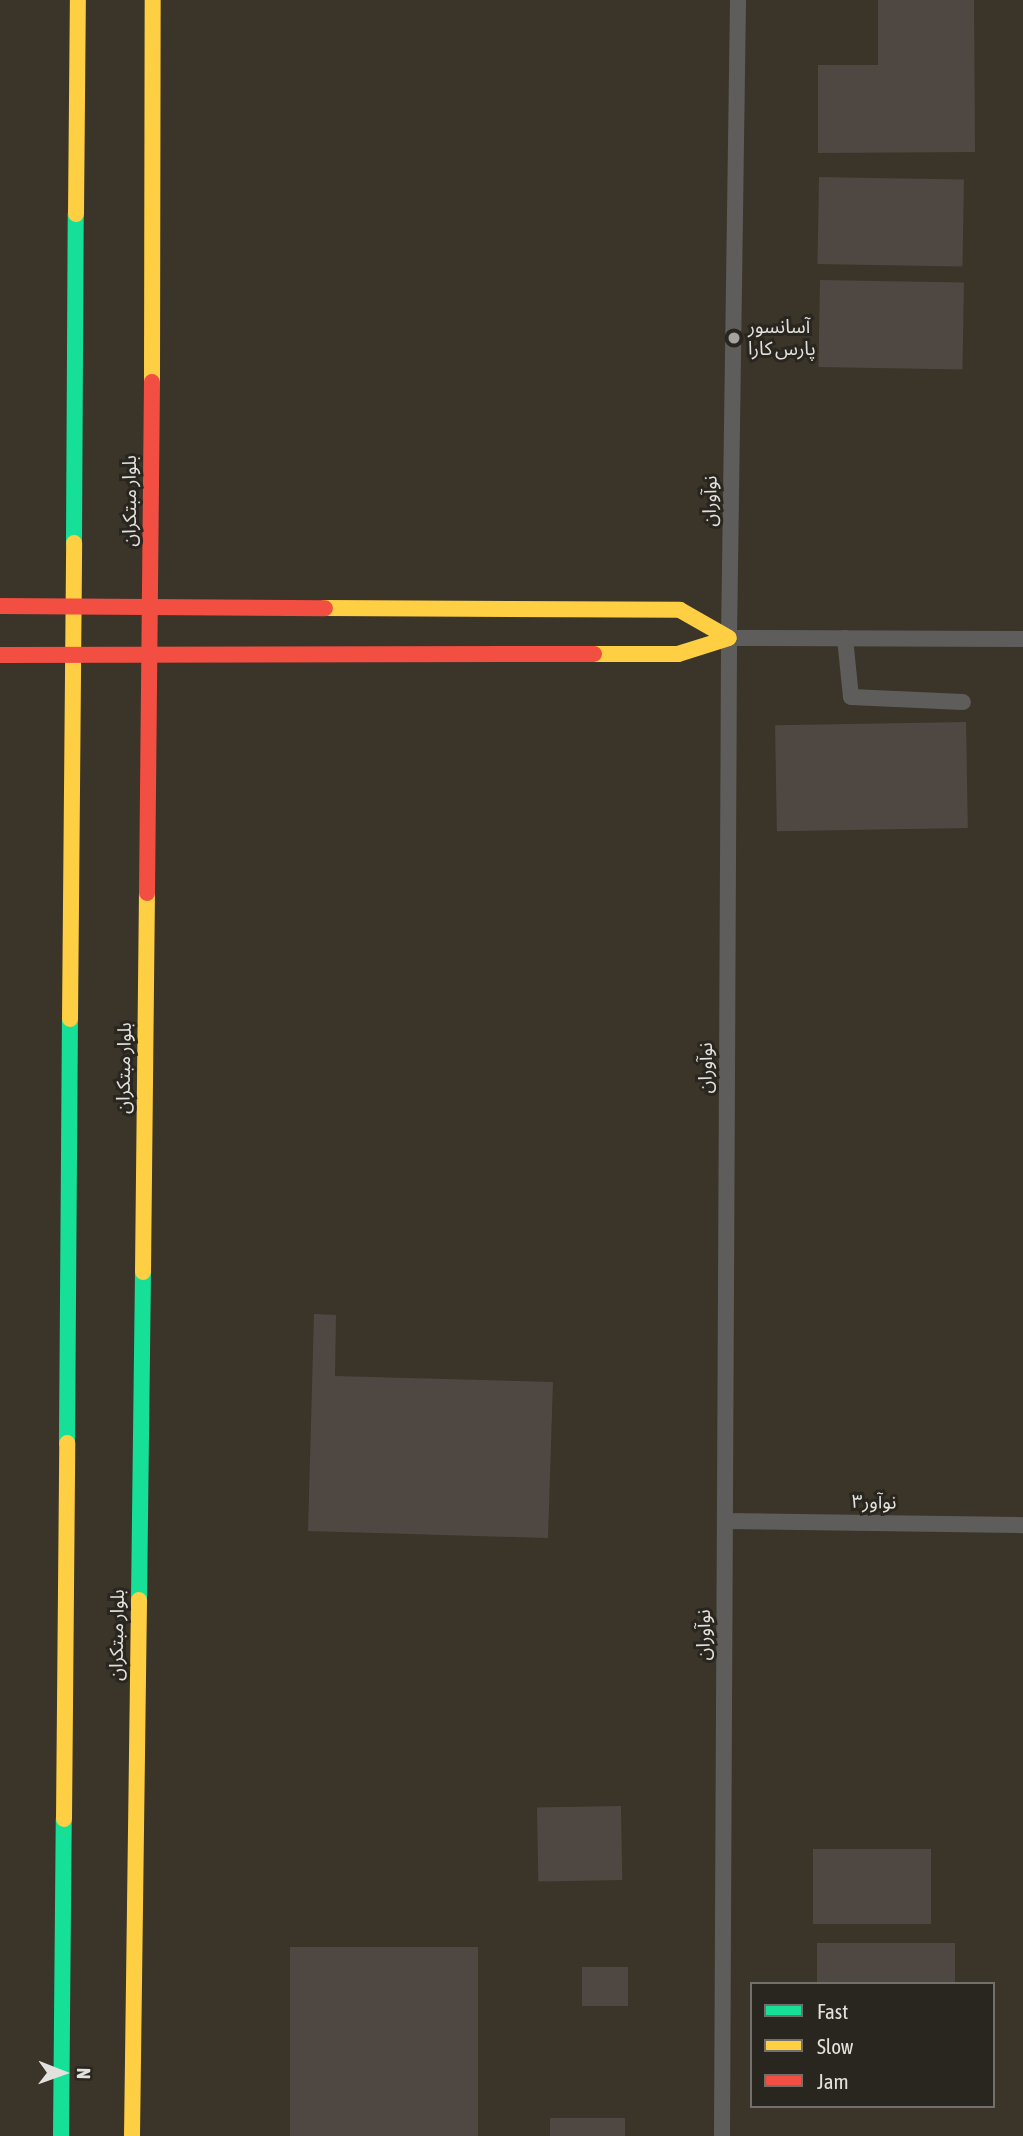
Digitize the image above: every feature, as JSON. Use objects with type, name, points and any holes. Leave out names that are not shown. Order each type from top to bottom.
[{"type":"street","points":[[61,2136],[78,0]]},
{"type":"street","name":"بلوار مبتکران","points":[[132,2136],[151,607],[153,0]]},
{"type":"street","points":[[0,606],[680,610],[729,638]]},
{"type":"street","points":[[0,655],[678,653],[729,638]]},
{"type":"lane","name":"نوآوران","points":[[722,2136],[729,638],[738,0]]},
{"type":"lane","points":[[729,638],[1023,639]]},
{"type":"lane","points":[[845,638],[851,697],[963,702]]},
{"type":"lane","name":"نوآور۳","points":[[725,1521],[1023,1525]]},
{"type":"shaded area","points":[[0,0],[1023,0],[1023,2136],[0,2136]]},
{"type":"building","points":[[878,0],[974,0],[975,152],[818,153],[818,65],[878,65]]},
{"type":"building","points":[[819,177],[964,180],[962,267],[817,264]]},
{"type":"building","points":[[820,280],[964,283],[962,369],[818,367]]},
{"type":"building","points":[[966,722],[968,828],[777,831],[775,725]]},
{"type":"building","points":[[314,1314],[336,1315],[335,1376],[553,1382],[548,1538],[308,1531]]},
{"type":"building","points":[[621,1806],[622,1880],[538,1881],[537,1807]]},
{"type":"building","points":[[813,1849],[931,1849],[931,1924],[813,1924]]},
{"type":"building","points":[[817,1943],[955,1943],[955,1982],[817,1982]]},
{"type":"building","points":[[290,1947],[478,1947],[478,2136],[290,2136]]},
{"type":"building","points":[[582,1967],[628,1967],[628,2006],[582,2006]]},
{"type":"building","points":[[550,2118],[625,2118],[625,2136],[550,2136]]},
{"type":"traffic: fast","points":[[74,543],[76,214]]},
{"type":"traffic: fast","points":[[67,1443],[70,1019]]},
{"type":"traffic: fast","points":[[139,1600],[143,1272]]},
{"type":"traffic: fast","points":[[61,2136],[64,1819]]},
{"type":"traffic: slow","points":[[76,214],[78,0]]},
{"type":"traffic: slow","points":[[152,382],[153,0]]},
{"type":"traffic: slow","points":[[70,1019],[74,543]]},
{"type":"traffic: slow","points":[[325,608],[680,610],[729,638]]},
{"type":"traffic: slow","points":[[594,654],[678,654],[729,638]]},
{"type":"traffic: slow","points":[[143,1272],[147,893]]},
{"type":"traffic: slow","points":[[64,1819],[67,1443]]},
{"type":"traffic: slow","points":[[132,2136],[139,1600]]},
{"type":"traffic: jam","points":[[147,893],[152,382]]},
{"type":"traffic: jam","points":[[0,606],[325,608]]},
{"type":"traffic: jam","points":[[0,655],[594,654]]},
{"type":"place","name":"آسانسور پارس کارا","points":[[734,338]]}]
